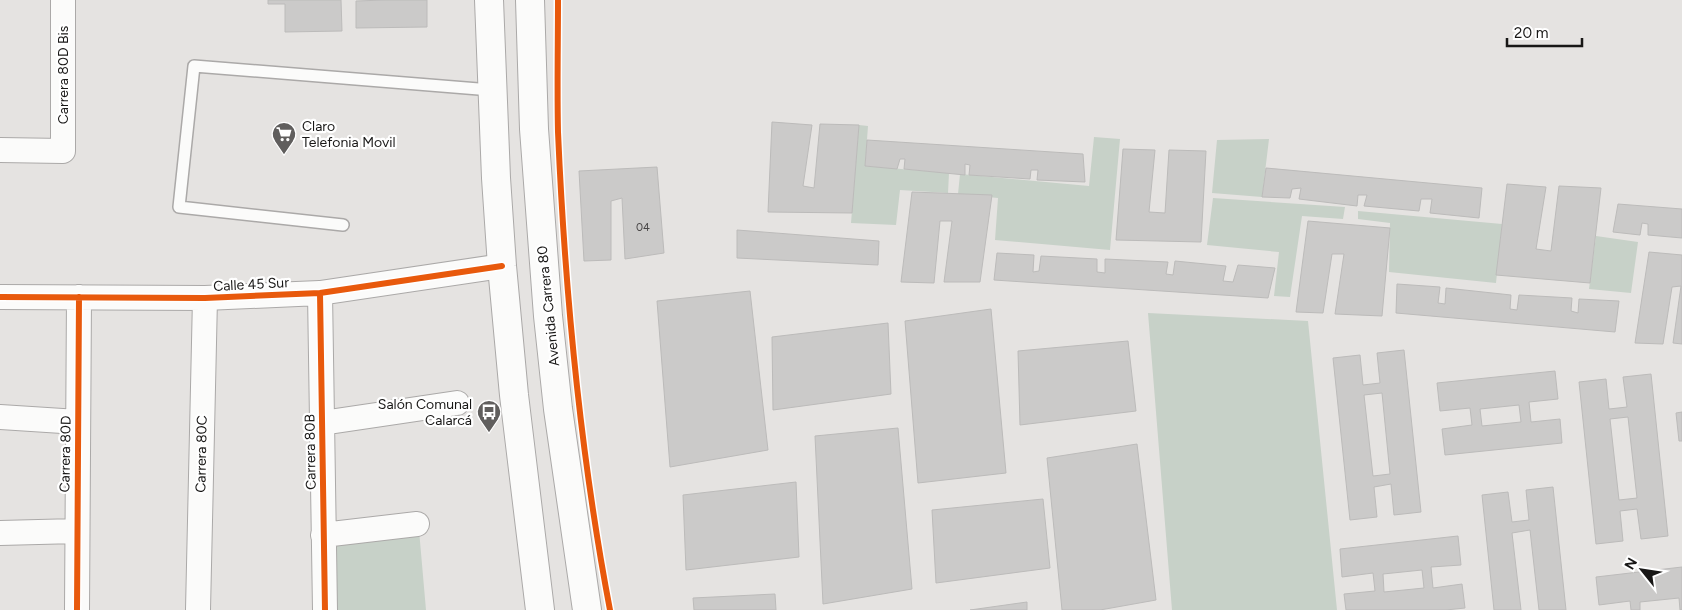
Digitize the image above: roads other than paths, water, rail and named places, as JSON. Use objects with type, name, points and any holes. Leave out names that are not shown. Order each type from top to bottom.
[{"type":"main road","points":[[489,0],[491,90],[502,266],[515,404],[540,610]]},
{"type":"main road","name":"Avenida Carrera 80","points":[[530,0],[534,129],[548,316],[568,483],[587,610]]},
{"type":"street","name":"Carrera 80D Bis","points":[[0,150],[63,151],[63,0]]},
{"type":"street","name":"Calle 45 Sur","points":[[0,297],[205,298],[320,293],[502,266]]},
{"type":"street","name":"Carrera 80B","points":[[320,293],[325,610]]},
{"type":"street","name":"Carrera 80D","points":[[77,610],[79,297]]},
{"type":"street","name":"Carrera 80C","points":[[198,610],[205,298]]},
{"type":"street","points":[[322,423],[457,403]]},
{"type":"street","points":[[0,417],[78,422]]},
{"type":"street","points":[[323,535],[417,524]]},
{"type":"street","points":[[0,533],[77,531]]},
{"type":"lane","points":[[343,225],[178,207],[194,66],[491,90]]},
{"type":"place","name":"Claro Telefonia Movil","points":[[284,155]]},
{"type":"place","name":"Salón Comunal Calarcá","points":[[489,433]]}]
